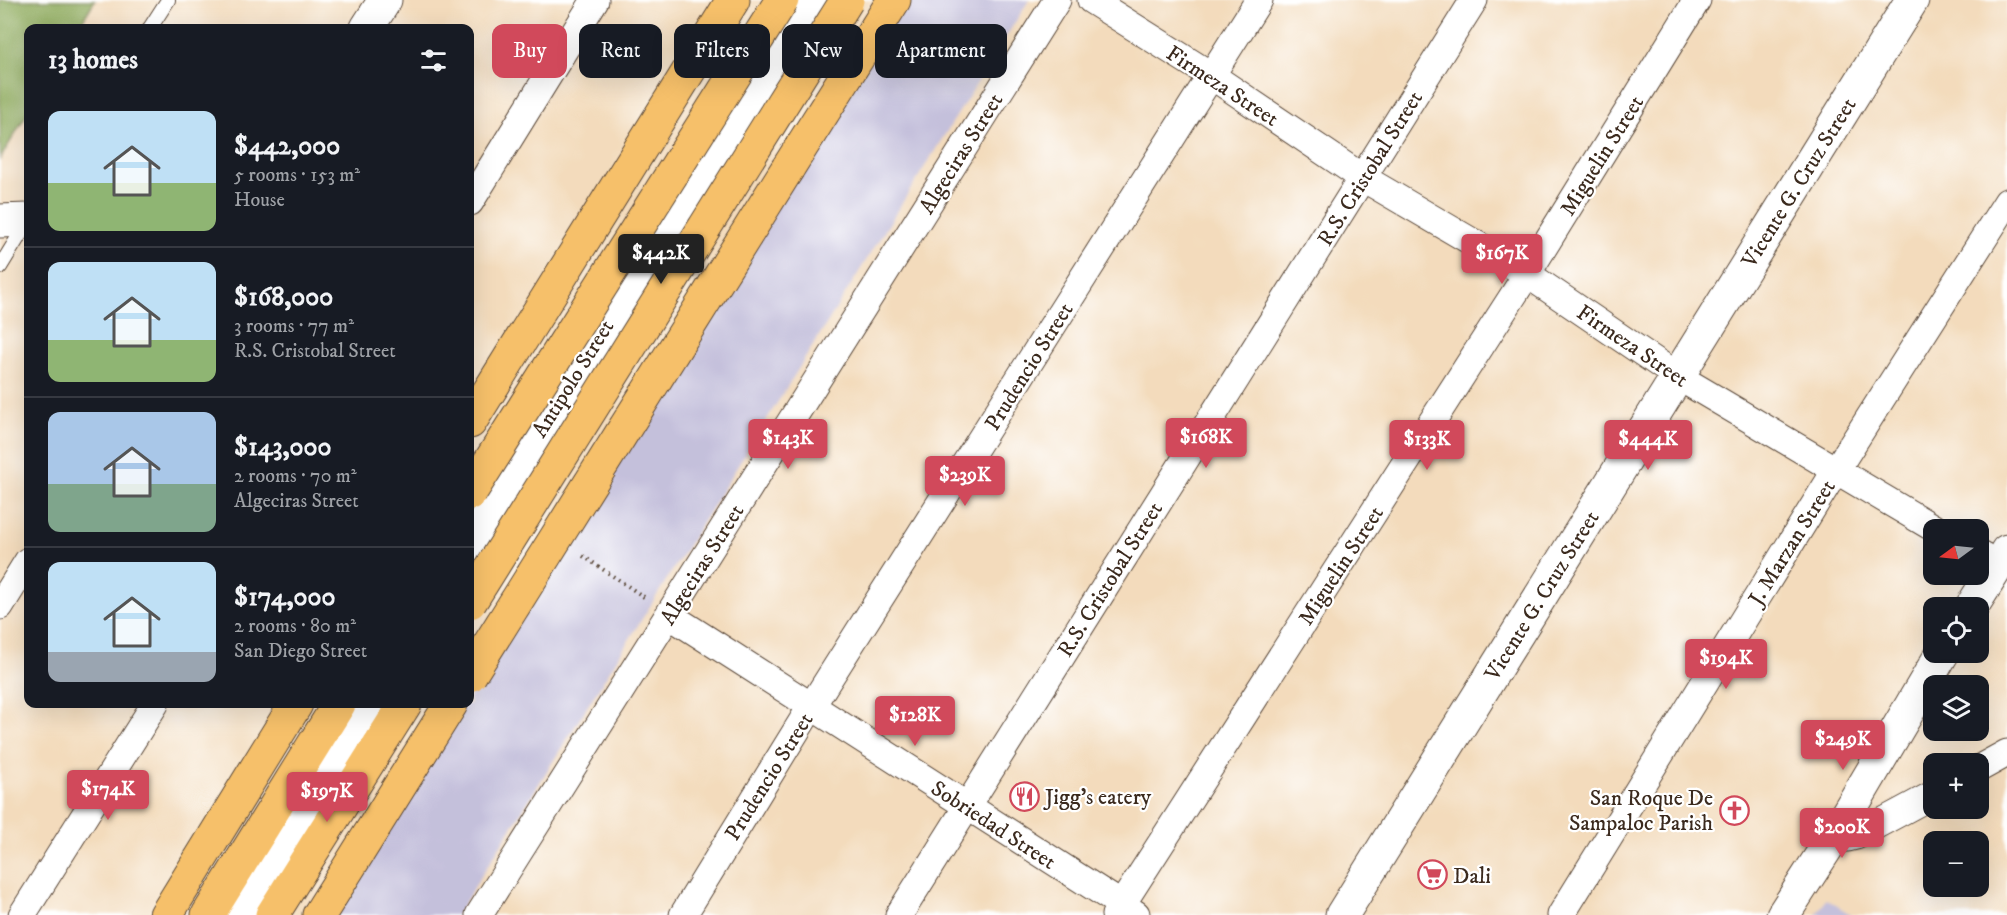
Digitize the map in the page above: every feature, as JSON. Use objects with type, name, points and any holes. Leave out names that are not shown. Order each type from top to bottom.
[{"type":"highway","points":[[474,416],[733,0]]},
{"type":"highway","points":[[478,494],[782,0]]},
{"type":"highway","points":[[474,596],[847,0]]},
{"type":"highway","points":[[474,669],[894,0]]},
{"type":"highway","points":[[166,915],[294,708]]},
{"type":"highway","points":[[208,915],[337,708]]},
{"type":"highway","points":[[272,915],[402,708]]},
{"type":"highway","points":[[319,915],[449,708]]},
{"type":"street","points":[[370,24],[385,0]]},
{"type":"street","points":[[474,196],[595,0]]},
{"type":"street","name":"Antipolo Street","points":[[474,519],[478,494],[699,176],[811,0]]},
{"type":"street","name":"Algeciras Street","points":[[479,915],[1057,0]]},
{"type":"street","name":"Firmeza Street","points":[[1091,0],[1212,76],[1363,178],[1527,274],[1677,376],[1923,522]]},
{"type":"street","name":"Prudencio Street","points":[[683,915],[811,707],[1259,0]]},
{"type":"street","name":"R.S. Cristobal Street","points":[[899,915],[1474,0]]},
{"type":"street","name":"Miguelin Street","points":[[1124,912],[1527,274],[1697,0]]},
{"type":"street","name":"Vicente G. Cruz Street","points":[[1342,915],[1912,0]]},
{"type":"street","name":"J. Marzan Street","points":[[1561,915],[1836,470],[2007,202]]},
{"type":"street","points":[[0,221],[24,220]]},
{"type":"street","points":[[1976,597],[1994,557]]},
{"type":"street","points":[[0,606],[24,567]]},
{"type":"street","name":"Sobriedad Street","points":[[669,615],[966,806],[1124,912]]},
{"type":"street","points":[[1783,915],[1836,833],[1936,663]]},
{"type":"street","points":[[22,915],[152,708]]},
{"type":"street","points":[[240,915],[369,708]]},
{"type":"street","points":[[1989,763],[2007,753]]},
{"type":"street","points":[[1836,833],[1848,838],[1856,836],[1923,800]]},
{"type":"lane","points":[[153,24],[168,0]]},
{"type":"lane","points":[[0,267],[24,227]]},
{"type":"shaded area","points":[[896,0],[1029,0],[1007,35],[1007,24],[881,24]]},
{"type":"shaded area","points":[[875,34],[875,78],[980,78],[457,915],[324,915],[453,708],[474,708],[474,677],[847,78],[863,78],[863,53]]},
{"type":"shaded area","points":[[1826,899],[1852,915],[1816,915]]},
{"type":"green space","points":[[0,0],[95,0],[80,24],[24,24],[24,119],[0,159]]},
{"type":"place","name":"Jigg's eatery","points":[[1024,796]]},
{"type":"place","name":"San Roque De Sampaloc Parish","points":[[1734,810]]},
{"type":"place","name":"Dali","points":[[1432,875]]}]
